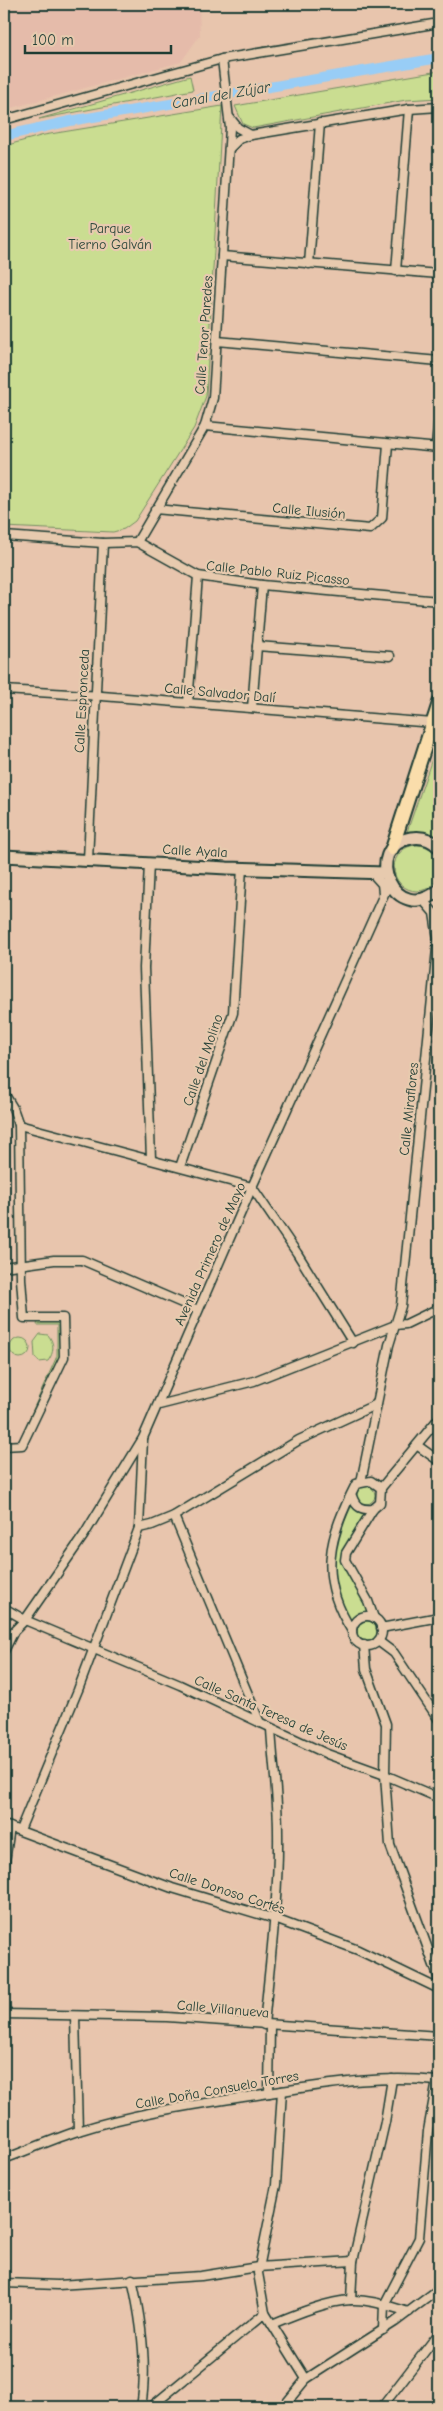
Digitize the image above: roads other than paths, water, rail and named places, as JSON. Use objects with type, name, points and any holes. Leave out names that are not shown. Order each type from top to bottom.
[{"type":"main road","points":[[439,703],[392,849],[386,861],[386,883],[397,893],[405,897],[422,899],[439,890]]},
{"type":"main road","points":[[392,849],[399,842],[416,837],[425,838],[439,846]]},
{"type":"main road","name":"Calle Ayala","points":[[4,856],[373,874],[386,883]]},
{"type":"street","points":[[4,120],[222,59],[439,23]]},
{"type":"street","name":"Calle Tenor Paredes","points":[[137,542],[205,426],[213,398],[229,149],[229,113],[222,59]]},
{"type":"street","points":[[229,149],[239,139],[251,135],[409,109],[439,107]]},
{"type":"street","points":[[396,271],[409,109]]},
{"type":"street","points":[[229,113],[238,128],[251,135]]},
{"type":"street","points":[[309,264],[320,124]]},
{"type":"street","points":[[222,256],[439,274]]},
{"type":"street","points":[[216,341],[439,361]]},
{"type":"street","points":[[205,426],[438,448],[439,416]]},
{"type":"street","name":"Calle Ilusión","points":[[155,509],[370,530],[382,518],[388,444]]},
{"type":"street","points":[[4,536],[103,543],[137,542]]},
{"type":"street","name":"Calle Pablo Ruiz Picasso","points":[[137,542],[198,576],[262,585],[439,601]]},
{"type":"street","name":"Calle Espronceda","points":[[88,860],[103,543]]},
{"type":"street","points":[[188,703],[198,576]]},
{"type":"street","points":[[252,708],[262,585]]},
{"type":"street","points":[[257,646],[390,656]]},
{"type":"street","name":"Calle Salvador Dalí","points":[[4,690],[95,695],[433,723]]},
{"type":"street","points":[[149,864],[144,968],[151,1159]]},
{"type":"street","name":"Calle del Molino","points":[[180,1167],[233,1013],[242,868]]},
{"type":"street","points":[[373,874],[382,884],[386,883]]},
{"type":"street","name":"Avenida Primero de Mayo","points":[[4,1651],[14,1631],[25,1620],[84,1535],[143,1438],[159,1405],[252,1187],[316,1048],[386,883]]},
{"type":"street","name":"Calle Miraflores","points":[[359,1483],[389,1345],[401,1306],[438,952],[438,928],[434,913],[422,899]]},
{"type":"street","points":[[4,1093],[13,1108],[18,1126],[24,1318],[63,1318],[64,1357],[22,1445],[4,1446]]},
{"type":"street","points":[[18,1126],[151,1159],[252,1187],[297,1253],[353,1343]]},
{"type":"street","points":[[4,1267],[82,1260],[198,1310]]},
{"type":"street","points":[[159,1405],[254,1381],[395,1325],[406,1324],[439,1308]]},
{"type":"street","points":[[377,1333],[384,1336],[389,1345]]},
{"type":"street","points":[[165,1391],[175,1400]]},
{"type":"street","points":[[139,1528],[174,1516],[300,1440],[377,1404]]},
{"type":"street","points":[[381,1488],[418,1446],[439,1418]]},
{"type":"street","points":[[20,1830],[93,1649],[139,1528],[143,1438]]},
{"type":"street","points":[[418,1446],[439,1461]]},
{"type":"street","points":[[381,1630],[378,1641],[372,1645],[364,1646],[357,1642],[340,1611],[329,1557],[338,1525],[359,1483],[372,1481],[381,1488],[382,1497],[380,1504],[373,1509],[346,1553],[347,1566],[368,1601],[374,1618],[381,1630],[394,1654],[439,1720]]},
{"type":"street","points":[[352,1496],[359,1508],[364,1510],[373,1509]]},
{"type":"street","points":[[174,1516],[260,1723]]},
{"type":"street","name":"Calle Santa Teresa de Jesús","points":[[4,1608],[25,1620],[180,1686],[327,1754],[386,1775],[439,1798]]},
{"type":"street","points":[[352,1630],[359,1618],[369,1616],[374,1618]]},
{"type":"street","points":[[381,1630],[439,1618]]},
{"type":"street","points":[[378,1641],[394,1654]]},
{"type":"street","points":[[364,1646],[366,1669],[386,1724],[386,1775],[390,1845],[439,1979]]},
{"type":"street","points":[[269,2093],[267,2025],[275,1919],[278,1830],[270,1729]]},
{"type":"street","points":[[4,1869],[7,1826]]},
{"type":"street","name":"Calle Donoso Cortés","points":[[7,1826],[172,1888],[275,1919],[358,1950],[439,1989]]},
{"type":"street","name":"Calle Villanueva","points":[[4,2014],[167,2018],[267,2025],[333,2027],[439,2036]]},
{"type":"street","points":[[76,2016],[78,2131]]},
{"type":"street","points":[[351,2300],[353,2261],[386,2122],[392,2079]]},
{"type":"street","name":"Calle Doña Consuelo Torres","points":[[4,2159],[78,2131],[120,2120],[269,2093],[339,2081],[392,2079],[438,2081]]},
{"type":"street","points":[[383,2330],[384,2305],[419,2238],[428,2132],[438,2081]]},
{"type":"street","points":[[282,2091],[276,2185],[258,2266],[260,2290],[265,2313],[306,2379]]},
{"type":"street","points":[[4,2283],[58,2284],[200,2276],[258,2266],[353,2261]]},
{"type":"street","points":[[132,2279],[140,2317],[142,2407]]},
{"type":"street","points":[[283,2407],[306,2379],[383,2330],[439,2289]]},
{"type":"street","points":[[272,2324],[303,2311],[351,2300],[384,2305],[409,2312]]},
{"type":"street","points":[[151,2407],[265,2313]]},
{"type":"street","points":[[382,2407],[439,2333]]},
{"type":"waterway","name":"Canal del Zújar","points":[[4,136],[70,121],[439,58]]},
{"type":"park label","name":"Parque Tierno Galván","points":[[110,236]]}]
